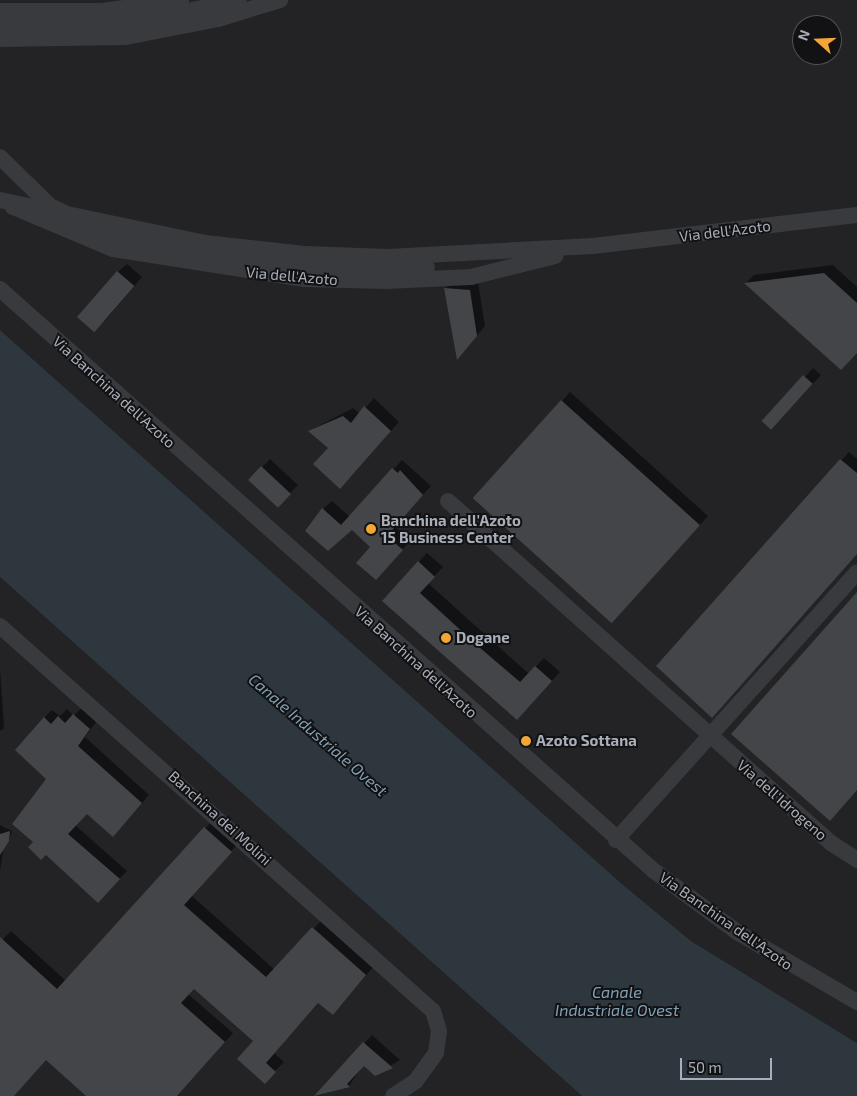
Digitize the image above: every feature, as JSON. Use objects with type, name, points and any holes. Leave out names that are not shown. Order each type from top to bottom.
[{"type":"street","points":[[0,11],[102,11],[181,0]]},
{"type":"street","points":[[0,26],[137,22],[239,0]]},
{"type":"street","points":[[0,39],[87,40],[152,33],[280,0]]},
{"type":"street","name":"Via dell'Azoto","points":[[0,157],[50,206],[105,232],[241,259],[389,269],[486,265],[592,246]]},
{"type":"street","name":"Via dell'Azoto","points":[[0,200],[113,249],[305,278],[386,281],[471,277],[592,246]]},
{"type":"street","name":"Via dell'Azoto","points":[[0,200],[164,236],[304,254],[433,257],[592,246],[857,215]]},
{"type":"street","name":"Via Banchina dell'Azoto","points":[[0,289],[616,840],[737,932],[857,1002]]},
{"type":"street","name":"Via dell'Idrogeno","points":[[448,502],[710,736],[857,860]]},
{"type":"street","points":[[616,840],[857,572]]},
{"type":"street","name":"Banchina dei Molini","points":[[0,626],[435,1015],[440,1036],[433,1058],[416,1081],[392,1096]]},
{"type":"shaded area","points":[[0,0],[857,0],[857,1043],[691,941],[622,884],[0,330]]},
{"type":"shaded area","points":[[0,577],[582,1096],[0,1096]]},
{"type":"water","name":"Canale Industriale Ovest","points":[[0,330],[622,884],[691,941],[857,1043],[857,1096],[582,1096],[0,577]]},
{"type":"building","points":[[117,271],[134,286],[94,332],[77,317]]},
{"type":"building","points":[[824,273],[857,303],[857,353],[841,370],[744,283]]},
{"type":"building","points":[[444,288],[470,290],[477,336],[457,360]]},
{"type":"building","points":[[803,375],[813,384],[771,430],[762,421]]},
{"type":"building","points":[[561,400],[700,525],[612,623],[473,498]]},
{"type":"building","points":[[364,406],[391,431],[340,489],[313,464],[328,448],[308,431],[343,416],[351,423]]},
{"type":"building","points":[[840,459],[857,473],[857,554],[712,718],[656,666]]},
{"type":"building","points":[[261,466],[291,494],[278,508],[248,480]]},
{"type":"building","name":"Banchina dell'Azoto 15 Business Center","points":[[392,468],[398,473],[400,470],[423,495],[387,536],[403,550],[376,580],[356,563],[370,547],[352,530],[328,551],[305,531],[322,508],[341,525]]},
{"type":"building","name":"Dogane","points":[[418,561],[435,577],[420,593],[479,647],[520,682],[535,666],[552,681],[517,720],[382,601]]},
{"type":"building","points":[[857,592],[857,790],[830,821],[731,734]]},
{"type":"building","points":[[73,714],[90,729],[78,746],[142,803],[113,837],[87,814],[68,834],[120,879],[98,903],[46,855],[41,860],[28,847],[33,842],[12,824],[46,779],[15,750],[44,717],[51,724],[58,716],[65,723]]},
{"type":"building","points":[[204,827],[232,852],[184,905],[266,977],[312,927],[366,975],[333,1015],[318,1003],[266,1063],[276,1072],[265,1084],[237,1059],[253,1041],[194,989],[181,1003],[225,1042],[177,1096],[86,1096],[46,1060],[14,1096],[0,1096],[0,937],[57,989]]},
{"type":"building","points":[[10,831],[9,841],[0,855],[0,834]]},
{"type":"building","points":[[363,1042],[393,1068],[375,1076],[364,1066],[347,1084],[350,1087],[314,1096]]},
{"type":"place","name":"Banchina dell'Azoto 15 Business Center","points":[[371,529]]},
{"type":"place","name":"Dogane","points":[[446,638]]},
{"type":"place","name":"Azoto Sottana","points":[[526,741]]}]
